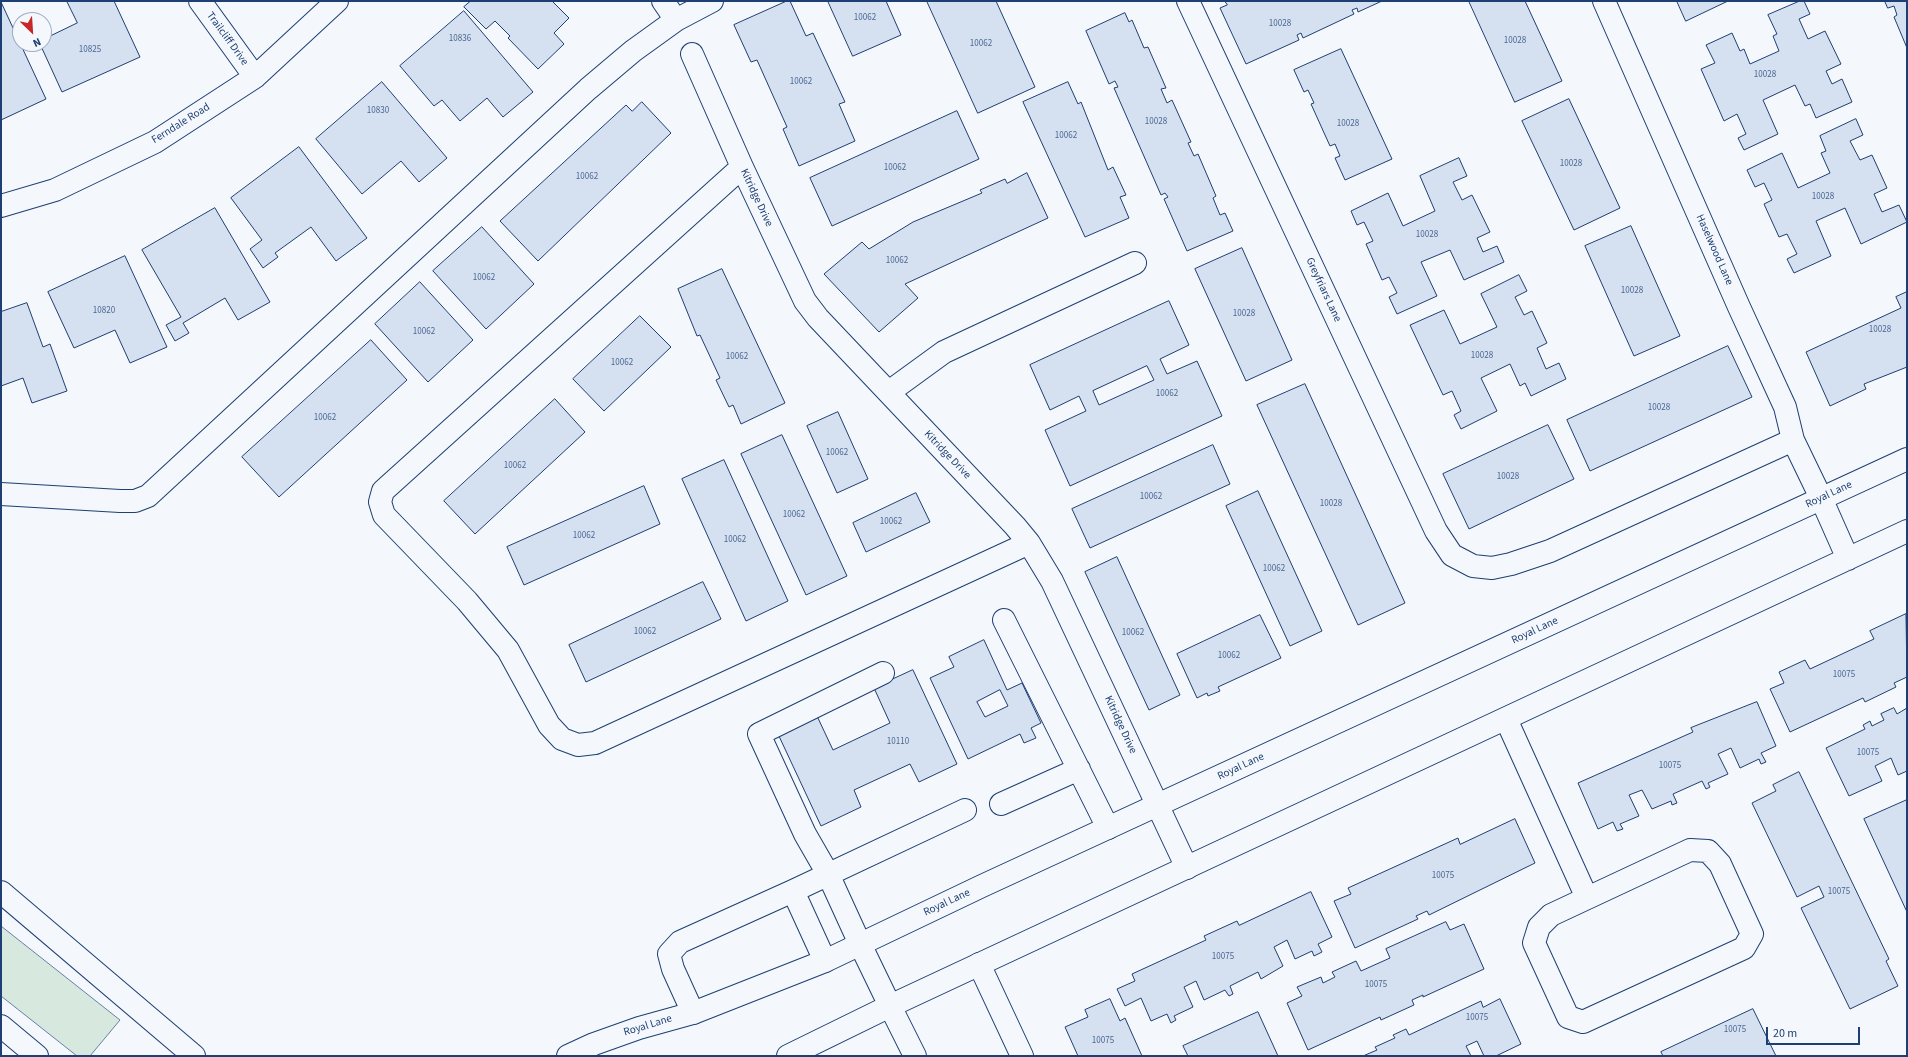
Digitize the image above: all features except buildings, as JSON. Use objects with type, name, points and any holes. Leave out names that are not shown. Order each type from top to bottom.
[{"type":"main road","name":"Trailcliff Drive","points":[[200,1],[254,77]]},
{"type":"main road","name":"Ferndale Road","points":[[1,206],[55,190],[155,142],[254,77],[337,1]]},
{"type":"main road","points":[[663,1],[676,20]]},
{"type":"main road","points":[[1,494],[120,501],[135,501],[148,496],[588,89],[633,51],[676,20],[712,1]]},
{"type":"main road","name":"Greyfriars Lane","points":[[1188,1],[1436,531],[1452,555],[1473,566],[1492,568],[1511,564],[1550,551],[1793,440]]},
{"type":"main road","name":"Haselwood Lane","points":[[1604,1],[1785,407],[1793,440],[1848,559]]},
{"type":"main road","name":"Kitridge Drive","points":[[692,54],[742,167],[805,301],[818,318],[1015,526],[1029,543],[1052,581],[1187,868]]},
{"type":"main road","points":[[742,167],[383,491],[380,502],[384,515],[467,602],[508,650],[549,725],[562,739],[578,745],[595,742],[1029,543]]},
{"type":"main road","points":[[889,392],[944,352],[1135,263]]},
{"type":"main road","name":"Royal Lane","points":[[568,1056],[594,1044],[639,1028],[693,1012],[825,961],[1108,828],[1907,459]]},
{"type":"main road","points":[[788,1056],[979,964],[1907,531]]},
{"type":"main road","points":[[1004,620],[1108,828]]},
{"type":"main road","points":[[883,673],[758,734],[805,834],[828,874],[860,944],[915,1056]]},
{"type":"main road","points":[[1506,719],[1587,898]]},
{"type":"main road","points":[[1001,804],[1079,769]]},
{"type":"main road","points":[[693,1012],[673,969],[669,954],[680,942],[793,891],[965,810]]},
{"type":"main road","points":[[1690,850],[1708,851],[1720,864],[1752,934],[1744,948],[1583,1022],[1568,1017],[1534,943],[1539,927],[1550,915],[1587,898],[1690,850]]},
{"type":"main road","points":[[793,891],[825,961]]},
{"type":"main road","points":[[1,892],[194,1056]]},
{"type":"main road","points":[[979,964],[1022,1056]]},
{"type":"main road","points":[[1,1026],[37,1056]]},
{"type":"shaded area","points":[[1,926],[120,1020],[90,1056],[77,1056],[1,996]]}]
